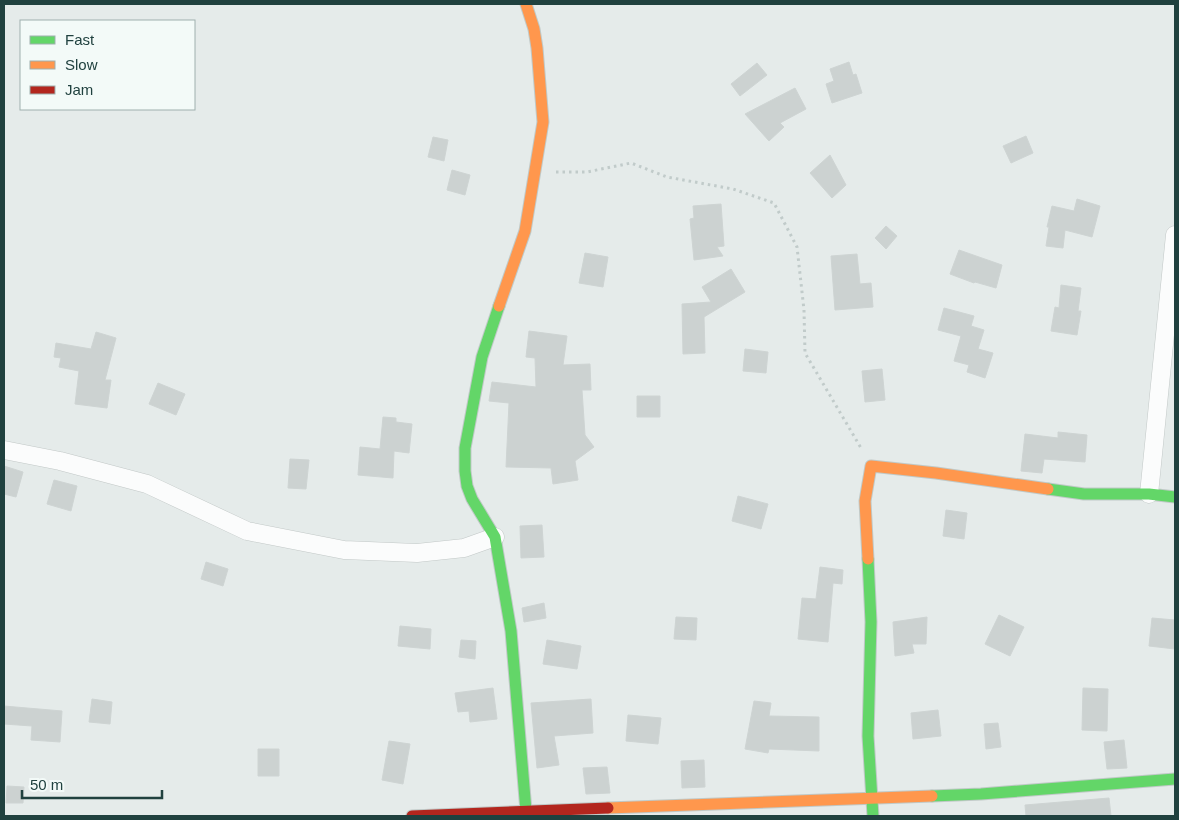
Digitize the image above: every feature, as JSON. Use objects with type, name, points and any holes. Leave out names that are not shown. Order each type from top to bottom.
[{"type":"street","points":[[526,4],[534,29],[537,48],[543,122],[525,231],[482,357],[465,448],[467,486],[476,508],[495,537],[511,630],[526,811]]},
{"type":"street","points":[[1149,494],[1175,235]]},
{"type":"street","points":[[4,450],[60,460],[147,484],[247,531],[344,550],[417,552],[464,548],[495,537]]},
{"type":"street","points":[[873,816],[868,736],[871,622],[865,501],[870,466],[936,473],[1084,494],[1149,494],[1175,497]]},
{"type":"street","points":[[412,816],[981,794],[1108,783],[1175,780]]},
{"type":"path","points":[[536,171],[587,172],[632,163],[667,177],[733,189],[774,203],[797,247],[804,310],[805,353],[870,466]]},
{"type":"building","points":[[849,62],[853,75],[856,74],[862,93],[832,103],[826,84],[834,81],[830,69]]},
{"type":"building","points":[[757,63],[767,75],[740,96],[731,84]]},
{"type":"building","points":[[795,88],[806,109],[780,123],[784,127],[769,141],[745,114]]},
{"type":"building","points":[[1026,136],[1033,153],[1011,163],[1003,146]]},
{"type":"building","points":[[433,137],[448,140],[444,161],[428,157]]},
{"type":"building","points":[[830,155],[846,185],[832,198],[810,173]]},
{"type":"building","points":[[452,170],[470,175],[465,195],[447,190]]},
{"type":"building","points":[[1077,199],[1100,206],[1092,237],[1065,230],[1063,248],[1046,246],[1049,227],[1047,227],[1052,206],[1074,211]]},
{"type":"building","points":[[721,204],[724,246],[717,247],[723,256],[694,260],[690,219],[694,218],[693,206]]},
{"type":"building","points":[[886,226],[897,236],[886,249],[875,238]]},
{"type":"building","points":[[959,250],[1002,265],[996,288],[974,283],[950,274]]},
{"type":"building","points":[[585,253],[608,257],[603,287],[579,283]]},
{"type":"building","points":[[857,254],[860,284],[871,283],[873,307],[835,310],[831,256]]},
{"type":"building","points":[[731,269],[745,292],[704,317],[705,353],[683,354],[682,304],[711,302],[702,287]]},
{"type":"building","points":[[1061,285],[1081,288],[1078,311],[1081,311],[1077,335],[1051,331],[1055,307],[1059,308]]},
{"type":"building","points":[[944,308],[974,316],[971,326],[984,330],[978,349],[993,353],[985,378],[967,372],[969,365],[954,361],[961,336],[938,330]]},
{"type":"building","points":[[529,331],[567,336],[563,365],[590,364],[591,390],[582,390],[585,435],[594,447],[575,461],[578,480],[553,484],[551,468],[506,467],[509,403],[489,401],[492,382],[536,387],[535,358],[526,357]]},
{"type":"building","points":[[96,332],[116,338],[105,380],[111,380],[107,408],[75,404],[79,371],[59,367],[61,358],[54,357],[56,343],[91,349]]},
{"type":"building","points":[[745,349],[768,352],[766,373],[743,371]]},
{"type":"building","points":[[882,369],[885,400],[865,402],[862,371]]},
{"type":"building","points":[[158,383],[185,394],[176,415],[149,404]]},
{"type":"building","points":[[637,396],[660,396],[660,417],[637,417]]},
{"type":"building","points":[[383,417],[396,418],[396,422],[412,424],[409,453],[394,451],[393,478],[358,475],[360,447],[380,449]]},
{"type":"building","points":[[1058,432],[1087,435],[1085,462],[1044,459],[1042,473],[1021,471],[1025,434],[1058,438]]},
{"type":"building","points":[[290,459],[309,460],[306,489],[288,488]]},
{"type":"building","points":[[4,466],[23,472],[16,497],[4,494]]},
{"type":"building","points":[[54,480],[77,486],[71,511],[47,504]]},
{"type":"building","points":[[738,496],[768,504],[761,529],[732,521]]},
{"type":"building","points":[[946,510],[967,513],[964,539],[943,536]]},
{"type":"building","points":[[542,525],[544,557],[521,558],[520,526]]},
{"type":"building","points":[[206,562],[228,569],[223,586],[201,579]]},
{"type":"building","points":[[820,567],[843,570],[842,584],[833,583],[828,642],[798,639],[802,598],[816,599]]},
{"type":"building","points":[[544,603],[546,618],[524,622],[522,608]]},
{"type":"building","points":[[999,615],[1024,627],[1010,656],[985,644]]},
{"type":"building","points":[[676,617],[697,618],[696,640],[674,639]]},
{"type":"building","points":[[927,617],[926,644],[912,644],[914,653],[895,656],[893,622]]},
{"type":"building","points":[[1152,618],[1175,620],[1175,649],[1149,646]]},
{"type":"building","points":[[400,626],[431,629],[430,649],[398,646]]},
{"type":"building","points":[[461,640],[476,641],[475,659],[459,657]]},
{"type":"building","points":[[547,640],[581,646],[577,669],[543,664]]},
{"type":"building","points":[[493,688],[497,719],[470,722],[469,711],[458,712],[455,693]]},
{"type":"building","points":[[1083,688],[1108,689],[1107,731],[1082,730]]},
{"type":"building","points":[[92,699],[112,702],[110,724],[89,722]]},
{"type":"building","points":[[591,699],[593,733],[554,736],[559,765],[537,768],[531,703]]},
{"type":"building","points":[[754,701],[771,703],[769,716],[819,717],[819,751],[769,749],[768,753],[745,749]]},
{"type":"building","points":[[4,706],[62,711],[60,742],[31,740],[32,726],[4,724]]},
{"type":"building","points":[[938,710],[941,736],[913,739],[911,713]]},
{"type":"building","points":[[628,715],[661,718],[658,744],[626,741]]},
{"type":"building","points":[[998,723],[1001,747],[986,749],[984,724]]},
{"type":"building","points":[[1124,740],[1127,768],[1107,769],[1104,742]]},
{"type":"building","points":[[389,741],[410,744],[403,784],[382,780]]},
{"type":"building","points":[[258,749],[279,749],[279,776],[258,776]]},
{"type":"building","points":[[704,760],[705,787],[682,788],[681,761]]},
{"type":"building","points":[[607,767],[610,793],[586,794],[583,768]]},
{"type":"building","points":[[7,786],[24,787],[23,803],[6,803]]},
{"type":"building","points":[[1109,798],[1111,816],[1026,816],[1025,805]]},
{"type":"traffic: fast","points":[[499,306],[482,357],[465,448],[465,471],[467,486],[472,499],[495,537],[511,631],[526,811]]},
{"type":"traffic: fast","points":[[1048,489],[1084,494],[1149,494],[1175,497]]},
{"type":"traffic: fast","points":[[868,559],[871,622],[868,736],[873,816]]},
{"type":"traffic: fast","points":[[932,796],[1175,779]]},
{"type":"traffic: slow","points":[[499,306],[525,231],[543,122],[537,48],[534,29],[526,4]]},
{"type":"traffic: slow","points":[[868,559],[865,501],[871,466],[1048,489]]},
{"type":"traffic: slow","points":[[608,808],[932,796]]},
{"type":"traffic: jam","points":[[412,816],[608,808]]}]
